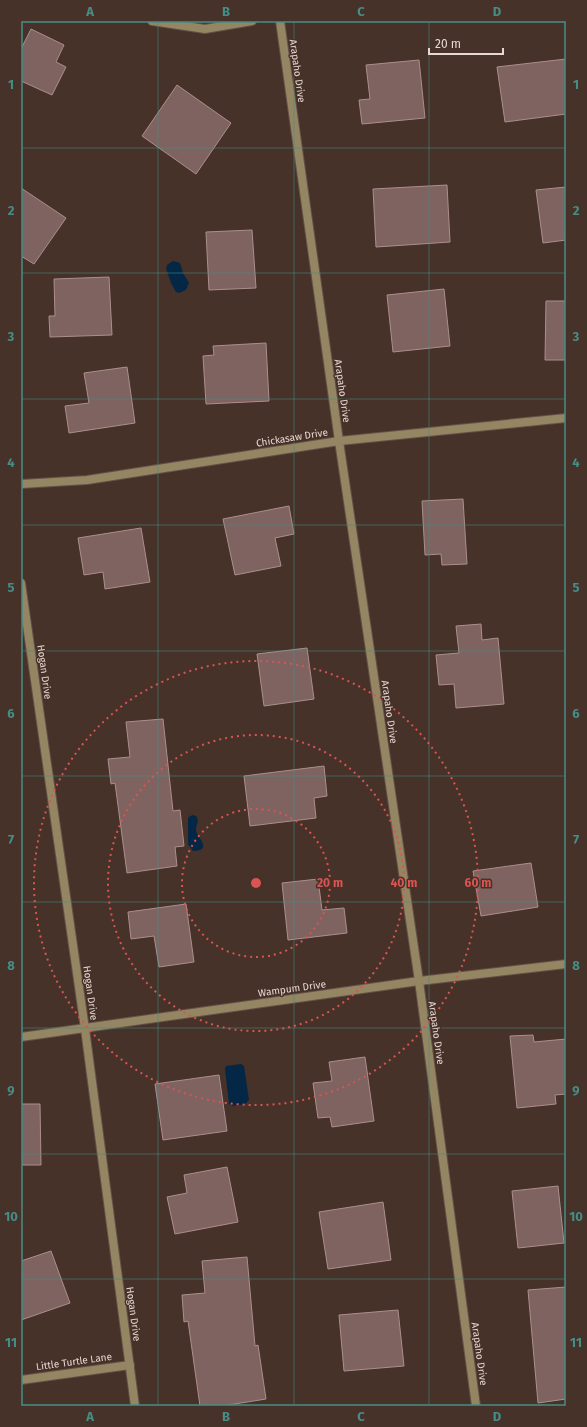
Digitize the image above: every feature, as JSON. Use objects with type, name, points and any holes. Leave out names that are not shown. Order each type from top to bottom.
[{"type":"street","points":[[152,21],[204,29],[252,21]]},
{"type":"street","name":"Arapaho Drive","points":[[280,21],[339,441],[419,981],[476,1406]]},
{"type":"street","name":"Chickasaw Drive","points":[[21,484],[87,480],[339,441],[566,418]]},
{"type":"street","name":"Hogan Drive","points":[[21,583],[85,1029],[135,1406]]},
{"type":"street","name":"Wampum Drive","points":[[21,1038],[419,981],[566,964]]},
{"type":"street","name":"Little Turtle Lane","points":[[21,1380],[130,1365]]},
{"type":"water","points":[[173,261],[180,263],[183,273],[189,283],[186,290],[179,293],[176,292],[171,283],[166,268],[167,265]]},
{"type":"water","points":[[194,815],[198,819],[196,830],[203,846],[202,849],[193,851],[188,844],[188,818]]},
{"type":"water","points":[[241,1064],[244,1066],[249,1100],[245,1104],[233,1106],[229,1104],[225,1069],[226,1066]]},
{"type":"building","points":[[31,29],[64,45],[56,62],[66,67],[52,95],[21,81],[21,49]]},
{"type":"building","points":[[566,59],[566,114],[505,122],[497,67]]},
{"type":"building","points":[[419,60],[425,118],[362,124],[359,100],[370,99],[366,65]]},
{"type":"building","points":[[177,85],[231,123],[196,174],[142,136]]},
{"type":"building","points":[[447,185],[450,242],[376,247],[373,189]]},
{"type":"building","points":[[566,187],[566,240],[543,243],[536,190]]},
{"type":"building","points":[[21,188],[66,218],[34,264],[21,256]]},
{"type":"building","points":[[252,230],[256,288],[209,290],[206,232]]},
{"type":"building","points":[[109,277],[112,335],[50,337],[49,316],[55,316],[54,279]]},
{"type":"building","points":[[444,289],[450,346],[393,352],[387,295]]},
{"type":"building","points":[[546,301],[566,301],[566,360],[545,360]]},
{"type":"building","points":[[266,343],[269,401],[206,404],[203,356],[214,355],[213,346]]},
{"type":"building","points":[[127,367],[135,423],[69,433],[65,406],[89,403],[84,373]]},
{"type":"building","points":[[463,499],[467,564],[442,565],[441,554],[425,555],[422,501]]},
{"type":"building","points":[[289,506],[294,534],[275,538],[281,566],[235,575],[223,519]]},
{"type":"building","points":[[141,528],[150,582],[105,589],[103,572],[84,575],[78,538]]},
{"type":"building","points":[[481,624],[482,640],[498,638],[504,704],[456,708],[454,684],[439,685],[436,655],[459,653],[456,626]]},
{"type":"building","points":[[307,648],[314,699],[264,706],[257,654]]},
{"type":"building","points":[[163,719],[173,811],[180,810],[184,846],[175,847],[177,866],[127,873],[115,783],[111,784],[108,759],[130,757],[126,722]]},
{"type":"building","points":[[324,766],[327,796],[314,798],[316,818],[250,826],[244,776]]},
{"type":"building","points":[[531,863],[538,907],[481,916],[473,871]]},
{"type":"building","points":[[318,879],[322,910],[344,908],[347,933],[288,940],[282,883]]},
{"type":"building","points":[[186,904],[194,962],[159,967],[154,936],[131,939],[128,912]]},
{"type":"building","points":[[533,1035],[534,1042],[566,1039],[566,1094],[555,1095],[556,1104],[517,1108],[510,1036]]},
{"type":"building","points":[[365,1057],[374,1121],[332,1127],[330,1117],[318,1118],[313,1083],[332,1081],[329,1062]]},
{"type":"building","points":[[219,1075],[227,1131],[163,1140],[155,1084]]},
{"type":"building","points":[[21,1104],[40,1104],[41,1165],[21,1165]]},
{"type":"building","points":[[227,1167],[238,1222],[175,1234],[167,1197],[187,1193],[184,1175]]},
{"type":"building","points":[[558,1186],[564,1243],[518,1248],[512,1191]]},
{"type":"building","points":[[383,1202],[391,1260],[328,1269],[319,1212]]},
{"type":"building","points":[[51,1251],[70,1303],[21,1320],[21,1261]]},
{"type":"building","points":[[247,1257],[255,1346],[258,1345],[266,1399],[222,1406],[200,1406],[188,1321],[184,1322],[182,1295],[205,1293],[202,1261]]},
{"type":"building","points":[[566,1287],[566,1399],[538,1403],[528,1290]]},
{"type":"building","points":[[398,1310],[404,1366],[344,1371],[339,1315]]}]
